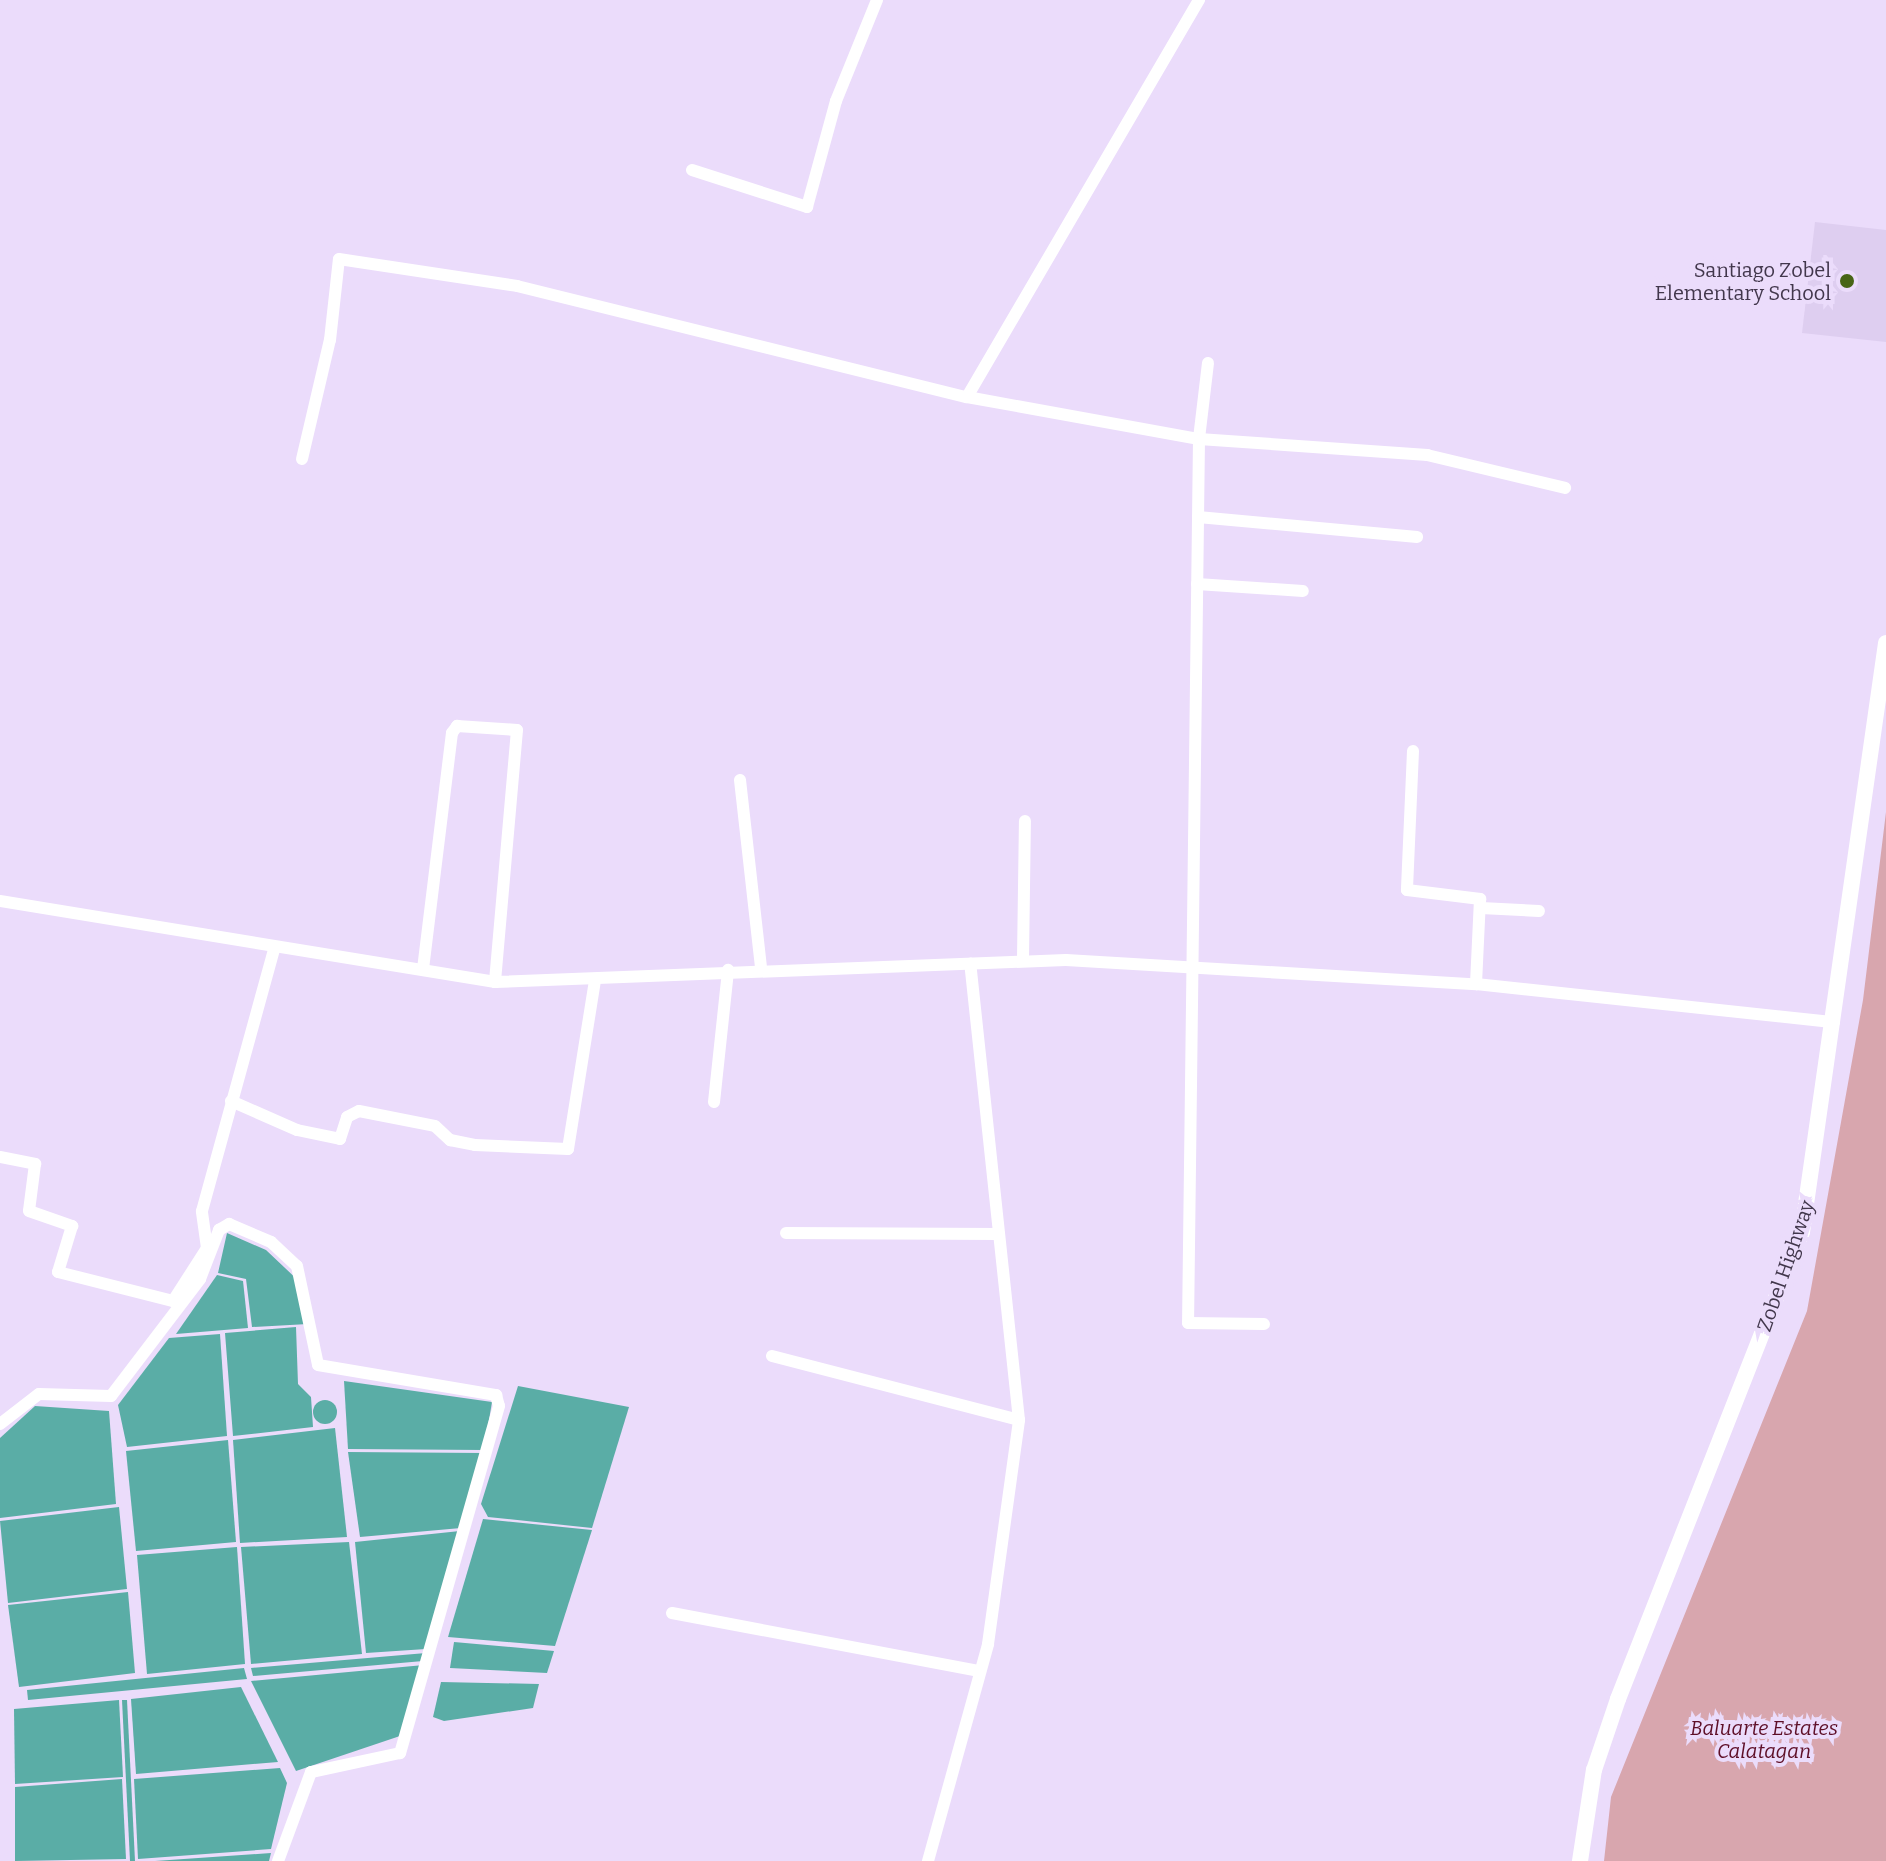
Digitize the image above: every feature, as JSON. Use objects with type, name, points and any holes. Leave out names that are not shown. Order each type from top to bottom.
[{"type":"main road","name":"Zobel Highway","points":[[1580,1861],[1594,1770],[1618,1699],[1802,1232],[1885,668],[1886,643]]},
{"type":"street","points":[[692,170],[807,207],[836,101],[877,0]]},
{"type":"street","points":[[967,397],[1199,0]]},
{"type":"street","points":[[302,459],[330,340],[339,259],[517,286],[967,397],[1199,439],[1427,455],[1565,488]]},
{"type":"street","points":[[1208,363],[1199,439],[1190,965],[1188,1323],[1264,1324]]},
{"type":"street","points":[[1198,517],[1417,537]]},
{"type":"street","points":[[1197,584],[1303,591]]},
{"type":"street","points":[[423,969],[452,733],[457,726],[517,730],[495,982]]},
{"type":"street","points":[[1413,751],[1407,890],[1480,899],[1476,984]]},
{"type":"street","points":[[740,780],[761,968]]},
{"type":"street","points":[[1023,959],[1025,821]]},
{"type":"street","points":[[0,901],[274,949],[495,982],[595,981],[761,968],[970,964],[1023,959],[1190,965],[1476,984],[1834,1022]]},
{"type":"street","points":[[1481,908],[1539,911]]},
{"type":"street","points":[[0,1157],[35,1164],[29,1211],[72,1226],[58,1272],[166,1303],[207,1248],[202,1211],[274,949]]},
{"type":"street","points":[[928,1861],[980,1671],[1007,1548],[1019,1420],[970,964]]},
{"type":"street","points":[[714,1102],[728,970]]},
{"type":"street","points":[[231,1101],[297,1130],[340,1139],[347,1117],[359,1111],[435,1126],[450,1140],[475,1145],[568,1149],[595,981]]},
{"type":"street","points":[[0,1424],[39,1394],[111,1396],[200,1279],[219,1230],[229,1224],[271,1242],[297,1266],[318,1365],[496,1395],[499,1406],[401,1751],[311,1772],[278,1861]]},
{"type":"street","points":[[786,1233],[999,1234]]},
{"type":"street","points":[[772,1356],[1019,1420]]},
{"type":"street","points":[[672,1613],[980,1671]]},
{"type":"shaded area","name":"Santiago Zobel Elementary School","points":[[1815,222],[1886,230],[1886,342],[1802,333]]},
{"type":"shaded area","points":[[227,1233],[266,1250],[303,1285],[308,1324],[252,1327],[246,1279],[218,1273]]},
{"type":"shaded area","points":[[217,1275],[243,1281],[248,1328],[176,1334]]},
{"type":"shaded area","points":[[296,1327],[298,1384],[311,1397],[313,1427],[233,1436],[225,1333]]},
{"type":"shaded area","points":[[220,1334],[227,1436],[127,1447],[118,1405],[169,1338]]},
{"type":"shaded area","points":[[344,1381],[492,1402],[484,1450],[348,1449]]},
{"type":"shaded area","points":[[518,1386],[629,1407],[592,1528],[488,1517],[481,1504]]},
{"type":"shaded area","points":[[320,1400],[330,1400],[337,1407],[337,1417],[330,1424],[320,1424],[313,1417],[313,1407]]},
{"type":"shaded area","points":[[35,1406],[109,1411],[116,1504],[0,1518],[0,1438]]},
{"type":"shaded area","points":[[335,1428],[347,1537],[240,1543],[233,1440]]},
{"type":"shaded area","points":[[228,1440],[236,1542],[136,1551],[126,1451]]},
{"type":"shaded area","points":[[348,1452],[483,1453],[461,1528],[360,1537]]},
{"type":"shaded area","points":[[119,1507],[127,1589],[8,1603],[0,1521]]},
{"type":"shaded area","points":[[483,1519],[592,1530],[555,1646],[448,1637]]},
{"type":"shaded area","points":[[460,1531],[426,1649],[366,1653],[355,1542]]},
{"type":"shaded area","points":[[349,1542],[362,1654],[251,1664],[241,1547]]},
{"type":"shaded area","points":[[237,1547],[245,1664],[147,1674],[137,1555]]},
{"type":"shaded area","points":[[128,1592],[135,1673],[19,1687],[8,1605]]},
{"type":"shaded area","points":[[454,1642],[554,1651],[547,1673],[450,1668]]},
{"type":"shaded area","points":[[426,1653],[423,1661],[253,1676],[251,1668]]},
{"type":"shaded area","points":[[424,1665],[400,1736],[296,1771],[251,1681]]},
{"type":"shaded area","points":[[244,1668],[247,1679],[28,1700],[27,1690]]},
{"type":"shaded area","points":[[441,1682],[539,1684],[533,1708],[444,1721],[433,1717]]},
{"type":"shaded area","points":[[241,1687],[278,1762],[136,1774],[131,1699]]},
{"type":"shaded area","points":[[119,1700],[123,1777],[15,1784],[14,1709]]},
{"type":"shaded area","points":[[122,1700],[127,1700],[135,1861],[130,1861]]},
{"type":"shaded area","points":[[280,1768],[287,1783],[271,1849],[138,1859],[134,1779]]},
{"type":"shaded area","points":[[122,1779],[126,1859],[15,1861],[15,1787]]},
{"type":"shaded area","points":[[271,1853],[269,1861],[155,1861]]},
{"type":"green space","name":"Baluarte Estates Calatagan","points":[[1886,812],[1886,1861],[1604,1861],[1611,1797],[1807,1311],[1863,1000]]},
{"type":"place","name":"Santiago Zobel Elementary School","points":[[1847,281]]}]
